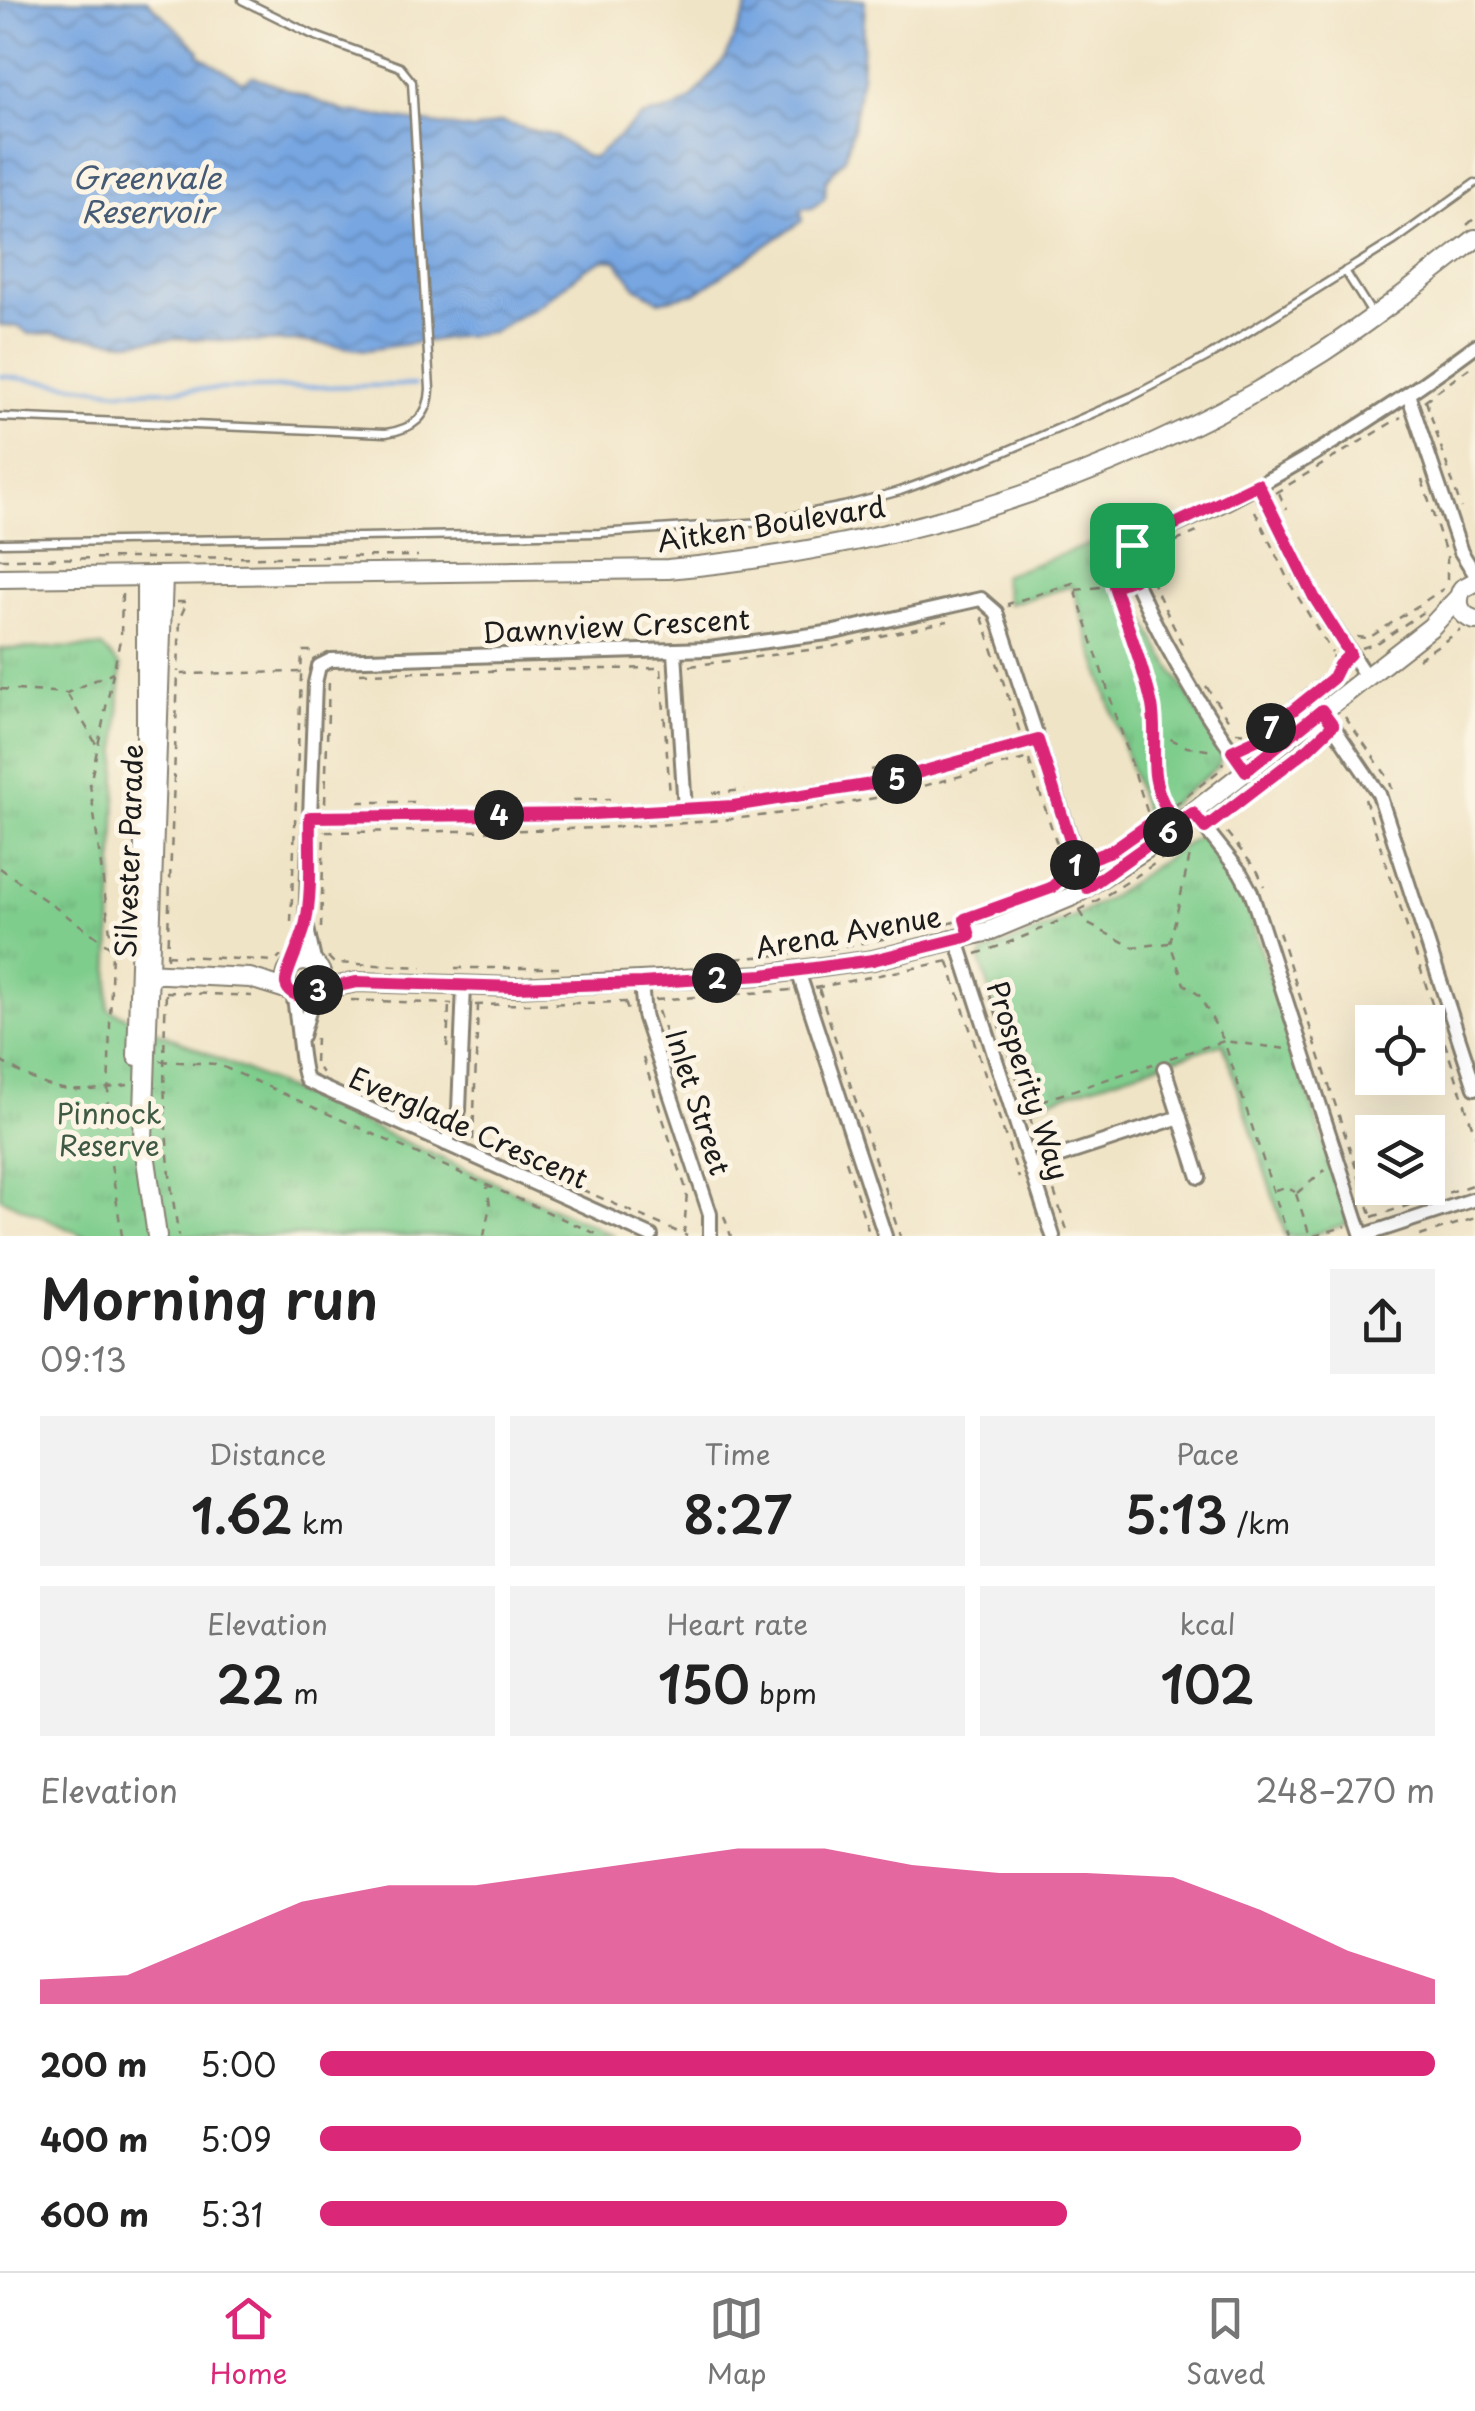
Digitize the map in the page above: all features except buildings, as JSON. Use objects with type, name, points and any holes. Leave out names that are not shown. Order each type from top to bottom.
[{"type":"street","name":"Aitken Boulevard","points":[[0,578],[668,569],[770,558],[874,538],[995,506],[1121,458],[1243,399],[1374,317],[1470,232]]},
{"type":"street","points":[[1246,771],[1180,670],[1134,579],[1127,560],[1132,545],[1333,443],[1475,346]]},
{"type":"street","points":[[1408,394],[1461,552],[1460,608],[1470,622]]},
{"type":"street","points":[[1258,484],[1314,597],[1365,676]]},
{"type":"street","name":"Silvester Parade","points":[[144,1126],[149,1060],[145,973],[146,782],[155,577]]},
{"type":"street","name":"Arena Avenue","points":[[316,992],[357,982],[464,986],[641,983],[795,963],[873,960],[952,932],[1022,919],[1080,892],[1199,820],[1246,771],[1328,718],[1365,676],[1463,585]]},
{"type":"street","name":"Dawnview Crescent","points":[[304,961],[318,817],[316,675],[327,660],[675,652],[820,635],[973,600],[1004,608]]},
{"type":"street","points":[[1004,608],[1038,740],[1078,863],[1080,892]]},
{"type":"street","name":"Arena Avenue","points":[[1428,619],[1470,622]]},
{"type":"street","points":[[675,652],[668,668],[685,810]]},
{"type":"street","points":[[1328,718],[1377,788],[1475,1088]]},
{"type":"street","points":[[318,817],[685,810],[768,802],[884,782],[1038,740]]},
{"type":"street","points":[[1199,820],[1240,872],[1250,892],[1361,1231],[1475,1199]]},
{"type":"street","name":"Prosperity Way","points":[[952,932],[1053,1236]]},
{"type":"street","points":[[145,973],[250,978],[304,998],[316,992],[322,980],[304,961]]},
{"type":"street","points":[[250,978],[304,961]]},
{"type":"street","points":[[291,992],[286,979],[304,961]]},
{"type":"street","name":"Arena Avenue","points":[[304,961],[357,982]]},
{"type":"street","points":[[795,963],[885,1236]]},
{"type":"street","name":"Inlet Street","points":[[641,983],[644,1015],[710,1214],[710,1236]]},
{"type":"street","points":[[446,1144],[459,1110],[464,986]]},
{"type":"street","name":"Everglade Crescent","points":[[291,992],[302,1039]]},
{"type":"street","name":"Everglade Crescent","points":[[316,992],[302,1039],[301,1071],[307,1081],[652,1236]]},
{"type":"street","name":"Silvester Parade","points":[[149,1060],[140,1083],[150,1204],[157,1236]]},
{"type":"street","points":[[1164,1068],[1200,1177]]},
{"type":"street","points":[[1030,1166],[1180,1117]]},
{"type":"lane","points":[[0,417],[386,433],[410,427],[427,409],[430,389],[412,82],[400,67],[313,35],[242,0]]},
{"type":"lane","points":[[0,543],[599,533],[763,522],[900,492],[988,459],[1132,396],[1211,355],[1394,241],[1475,182]]},
{"type":"lane","points":[[1346,271],[1374,317]]},
{"type":"path","points":[[1470,232],[1475,218]]},
{"type":"path","points":[[1264,499],[1426,400],[1475,364]]},
{"type":"path","points":[[1426,400],[1463,512]]},
{"type":"path","points":[[1349,627],[1356,638],[1369,638],[1445,587],[1450,576],[1418,470]]},
{"type":"path","points":[[1278,491],[1291,520]]},
{"type":"path","points":[[1186,652],[1145,567],[1151,552],[1205,528]]},
{"type":"path","points":[[0,559],[432,556]]},
{"type":"path","points":[[122,1236],[107,1138],[112,948],[90,784],[121,635],[123,577]]},
{"type":"path","points":[[1074,590],[1114,586],[1134,579]]},
{"type":"path","points":[[975,614],[982,617],[1072,583],[1148,814]]},
{"type":"path","points":[[1114,586],[1151,700],[1153,777],[1168,811]]},
{"type":"path","points":[[349,674],[668,668],[831,647],[959,618]]},
{"type":"path","points":[[1154,732],[1187,747],[1211,752],[1256,740],[1332,679],[1350,654],[1428,619]]},
{"type":"path","points":[[1411,663],[1470,622]]},
{"type":"path","points":[[1204,682],[1238,735],[1251,733],[1330,670],[1333,655]]},
{"type":"path","points":[[668,668],[670,796]]},
{"type":"path","points":[[0,688],[67,694],[113,672]]},
{"type":"path","points":[[301,672],[178,674],[167,955],[276,961],[290,948],[304,961],[320,950],[334,963],[437,968]]},
{"type":"path","points":[[321,930],[318,817],[330,674]]},
{"type":"path","points":[[67,694],[98,746]]},
{"type":"path","points":[[1290,1054],[1282,1046],[1224,1040],[1200,995],[1184,984],[1170,943],[1190,855],[1189,840],[1199,820],[1309,748],[1328,718],[1348,712]]},
{"type":"path","points":[[1042,892],[1078,863],[1111,851],[1168,811],[1220,770],[1229,747]]},
{"type":"path","points":[[1362,791],[1475,1134]]},
{"type":"path","points":[[0,868],[112,948]]},
{"type":"path","points":[[1066,872],[1080,892],[1085,922],[1133,947],[1170,943]]},
{"type":"path","points":[[952,932],[1002,908]]},
{"type":"path","points":[[819,951],[916,932]]},
{"type":"path","points":[[716,960],[795,963]]},
{"type":"path","points":[[948,962],[1020,1181]]},
{"type":"path","points":[[456,968],[567,968]]},
{"type":"path","points":[[818,987],[900,1236]]},
{"type":"path","points":[[987,987],[1026,1106]]},
{"type":"path","points":[[166,993],[149,1060],[179,1236]]},
{"type":"path","points":[[625,1002],[630,1019]]},
{"type":"path","points":[[447,1060],[449,1004]]},
{"type":"path","points":[[472,1140],[478,1005]]},
{"type":"path","points":[[317,1030],[316,1062],[321,1072]]},
{"type":"path","points":[[566,1182],[686,1235],[687,1192],[642,1054]]},
{"type":"path","points":[[108,1059],[218,1064],[601,1236]]},
{"type":"path","points":[[0,1061],[50,1088],[72,1091],[140,1083]]},
{"type":"path","points":[[418,1115],[482,1144]]},
{"type":"path","points":[[434,1122],[444,1116]]},
{"type":"path","points":[[1297,1192],[1324,1172],[1326,1164]]},
{"type":"path","points":[[1274,1190],[1286,1187],[1297,1192],[1312,1236],[1361,1231],[1475,1184]]},
{"type":"path","points":[[484,1236],[490,1205],[487,1186]]},
{"type":"path","points":[[1420,1236],[1475,1218]]},
{"type":"green space","points":[[1107,538],[1159,648],[1223,753],[1218,767],[1148,822],[1072,586],[1008,604],[1002,576]]},
{"type":"green space","name":"Pinnock Reserve","points":[[102,647],[121,667],[108,1009],[615,1236],[84,1236],[0,1198],[0,649]]},
{"type":"green space","points":[[1201,834],[1242,891],[1347,1213],[1346,1224],[1309,1236],[1286,1236],[1223,1043],[1028,1107],[980,960],[984,953],[1075,917],[1112,896]]},
{"type":"water","name":"Greenvale Reservoir","points":[[0,0],[147,0],[200,51],[199,55],[243,82],[253,76],[343,111],[474,130],[501,122],[555,136],[594,158],[641,117],[677,108],[692,98],[726,57],[750,0],[865,0],[861,77],[845,158],[826,180],[825,198],[812,208],[801,209],[802,221],[696,293],[659,301],[636,287],[616,261],[605,259],[585,269],[541,304],[492,332],[366,350],[298,341],[179,338],[125,342],[29,334],[19,327],[0,325]]},
{"type":"waterway","points":[[0,376],[120,391],[415,385]]},
{"type":"route","points":[[1132,545],[1127,560],[1134,579],[1114,586],[1151,700],[1153,777],[1168,811],[1111,851],[1078,863],[1051,888],[965,919],[970,936],[904,954],[763,975],[516,987],[357,982],[318,990],[304,998],[289,990],[287,974],[306,924],[310,817],[593,814],[733,806],[884,782],[1038,740],[1075,856],[1078,863],[1087,888],[1193,813],[1205,828],[1333,725],[1322,710],[1246,771],[1232,751],[1256,740],[1332,679],[1350,654],[1314,597],[1258,484],[1132,545]]}]
